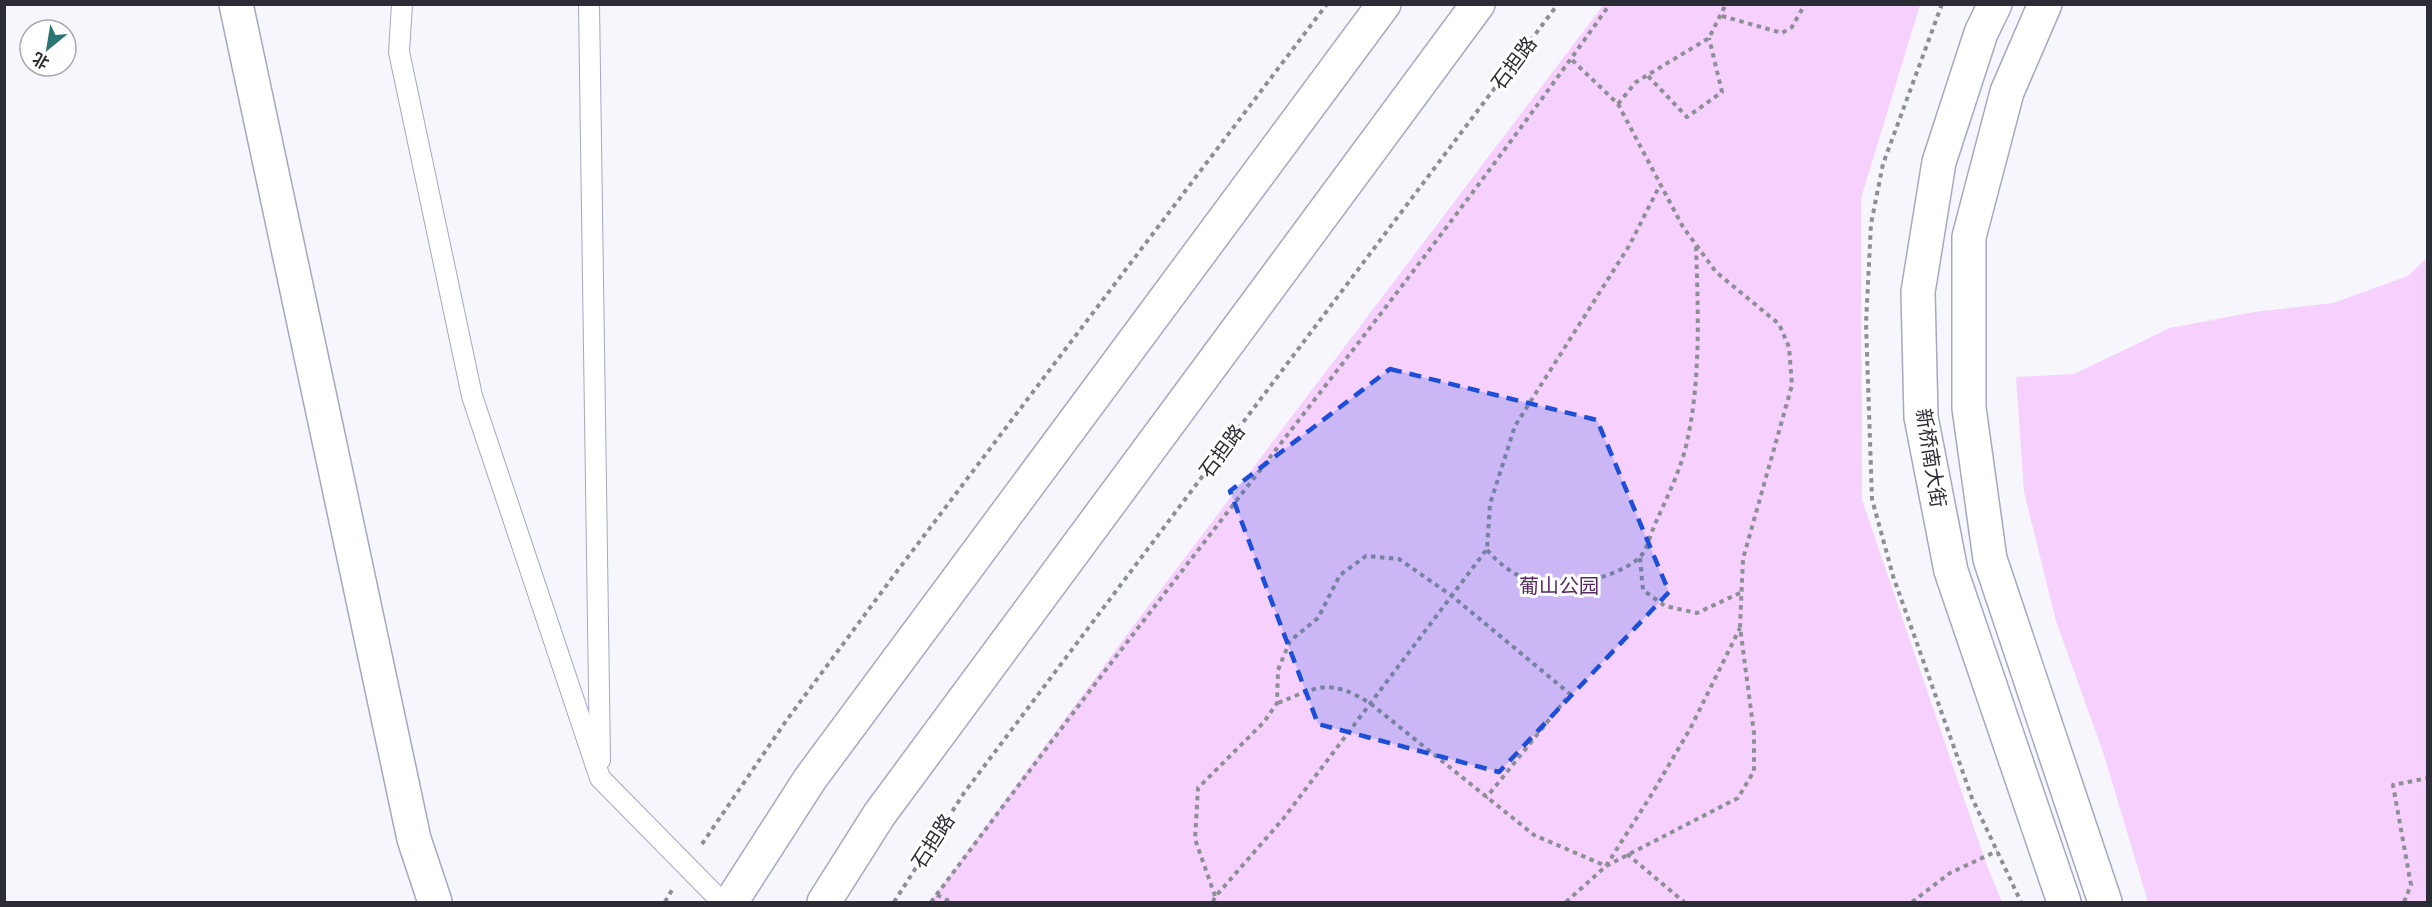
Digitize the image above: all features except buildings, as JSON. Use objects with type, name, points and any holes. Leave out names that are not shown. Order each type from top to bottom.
[{"type":"main road","points":[[236,4],[414,839],[435,903]]},
{"type":"main road","points":[[731,903],[816,770],[1384,4]]},
{"type":"main road","points":[[825,903],[879,815],[1478,4]]},
{"type":"main road","name":"新桥南大街","points":[[1995,4],[1981,33],[1939,162],[1918,292],[1921,417],[1951,571],[2064,903]]},
{"type":"main road","points":[[2044,4],[2007,92],[1969,237],[1969,408],[1990,559],[2105,903]]},
{"type":"lane","points":[[402,4],[399,52],[472,396],[600,778],[722,903]]},
{"type":"lane","points":[[589,4],[600,778]]},
{"type":"path","points":[[665,903],[686,867],[786,722],[1327,4]]},
{"type":"path","name":"石担路","points":[[894,903],[971,784],[1558,4]]},
{"type":"path","points":[[931,903],[1111,663],[1306,413],[1610,4]]},
{"type":"path","points":[[1618,104],[1636,82],[1709,38],[1726,4]]},
{"type":"path","points":[[1722,16],[1782,33],[1792,27],[1804,4]]},
{"type":"path","points":[[1648,76],[1687,117],[1722,92],[1709,38]]},
{"type":"path","points":[[1566,903],[1606,866],[1738,798],[1754,771],[1753,722],[1740,627],[1743,559],[1792,385],[1789,347],[1779,324],[1716,272],[1683,227],[1618,104],[1571,59]]},
{"type":"path","points":[[1213,903],[1215,897],[1283,819],[1487,549],[1490,504],[1515,426],[1629,246],[1661,184]]},
{"type":"path","points":[[1696,244],[1698,304],[1695,378],[1688,438],[1667,498],[1640,558],[1643,590],[1665,606],[1697,613],[1742,592]]},
{"type":"path","points":[[1487,549],[1495,559],[1522,579],[1556,587],[1605,578],[1640,558]]},
{"type":"path","points":[[1278,703],[1278,670],[1290,641],[1318,618],[1340,574],[1366,556],[1399,559],[1452,596],[1570,694],[1486,798]]},
{"type":"path","points":[[1606,866],[1690,729],[1740,627]]},
{"type":"path","points":[[1215,897],[1195,838],[1198,788],[1264,722],[1278,703],[1321,686],[1351,691],[1371,704],[1534,835],[1606,866]]},
{"type":"path","points":[[2404,903],[2411,885],[2393,785],[2427,778]]},
{"type":"path","points":[[1912,903],[1950,873],[1997,851]]},
{"type":"path","points":[[1627,854],[1684,903]]},
{"type":"path","points":[[937,895],[951,903]]},
{"type":"highlighted area","points":[[1390,369],[1597,420],[1669,592],[1499,772],[1318,724],[1230,491]]},
{"type":"green space","name":"葡山公园","points":[[1604,4],[1920,5],[1861,198],[1862,500],[1986,863],[2002,902],[930,902],[1137,621]]},
{"type":"green space","points":[[2427,258],[2427,902],[2148,902],[2104,755],[2056,621],[2024,492],[2016,377],[2074,374],[2170,328],[2254,312],[2333,303],[2408,276]]}]
